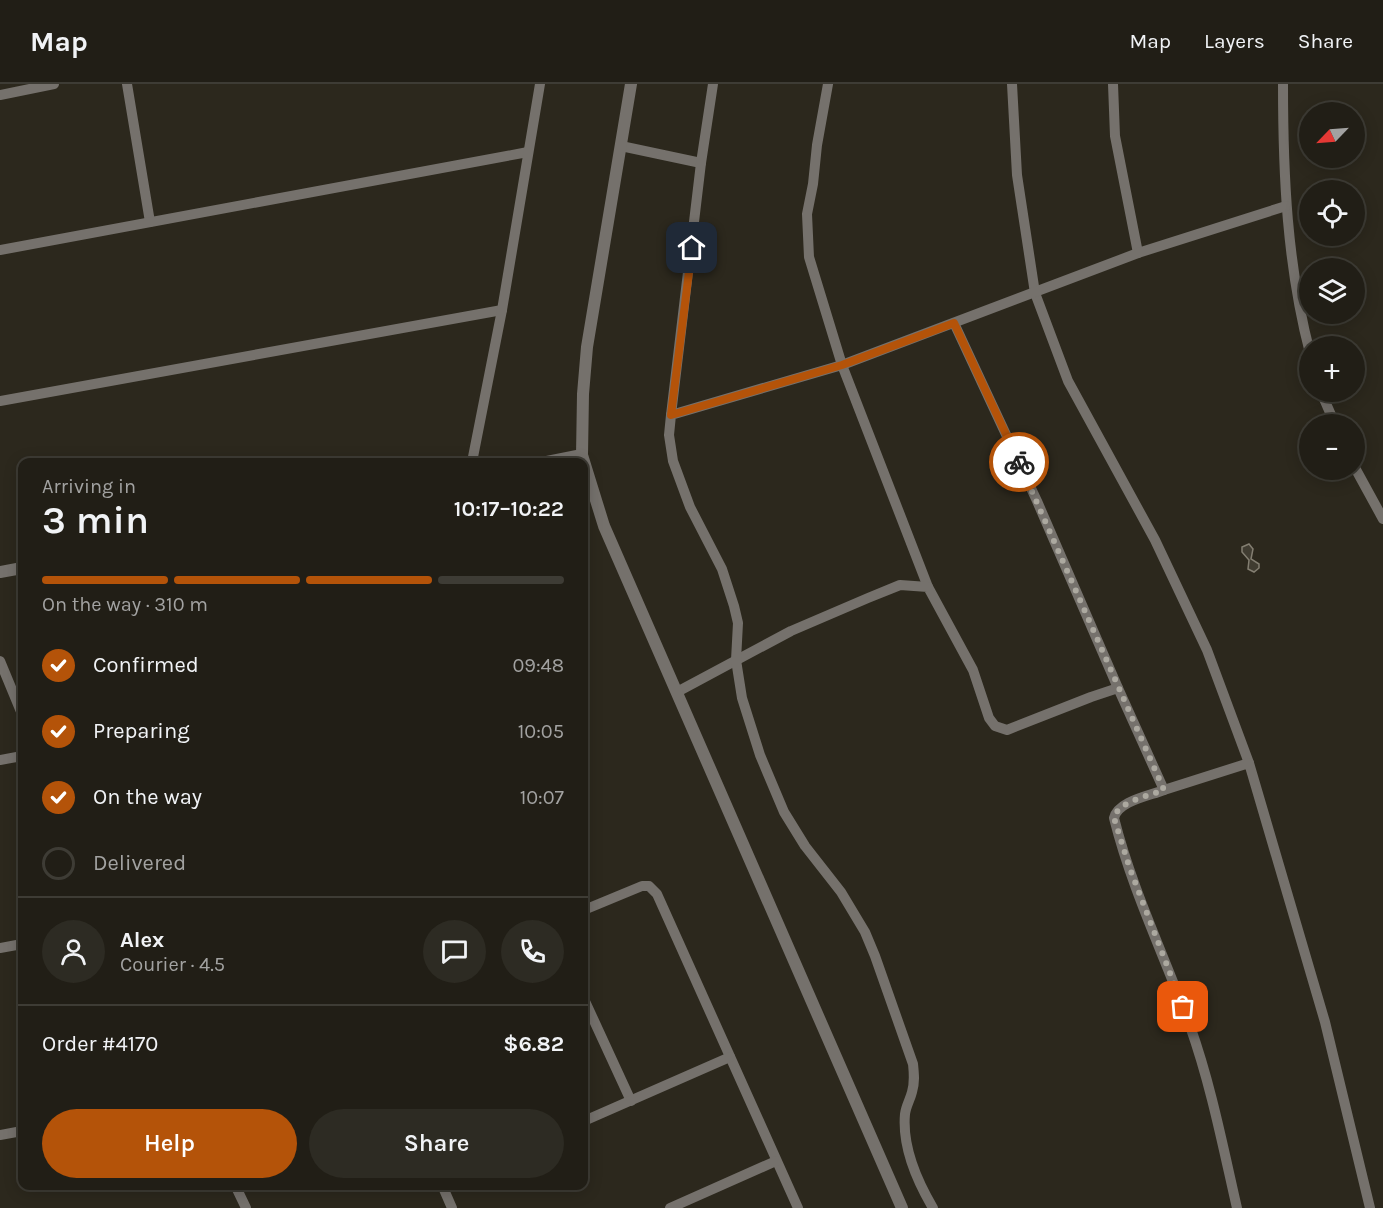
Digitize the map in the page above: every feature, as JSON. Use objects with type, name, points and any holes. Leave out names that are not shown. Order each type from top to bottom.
[{"type":"street","points":[[0,95],[54,84]]},
{"type":"street","points":[[127,84],[150,222]]},
{"type":"street","points":[[473,458],[502,310],[540,84]]},
{"type":"street","points":[[583,458],[583,394],[587,346],[631,84]]},
{"type":"street","points":[[713,84],[701,163],[671,415],[669,435],[673,461],[690,507],[722,569],[734,606],[738,623],[736,660],[742,698],[760,755],[784,812],[805,846],[841,892],[865,932],[876,956],[912,1064],[915,1079],[905,1113],[905,1134],[911,1160],[933,1208]]},
{"type":"street","points":[[828,84],[807,214],[809,257],[842,365],[928,587],[973,670],[989,718],[995,726],[1001,730],[1007,730],[1118,688]]},
{"type":"street","points":[[1012,84],[1017,175],[1035,293],[1068,381],[1155,540],[1208,650],[1249,763],[1325,1022],[1370,1208]]},
{"type":"street","points":[[1113,84],[1115,136],[1138,253]]},
{"type":"street","points":[[1283,84],[1287,206],[1295,292],[1306,336]]},
{"type":"street","points":[[621,146],[701,163]]},
{"type":"street","points":[[0,250],[528,152]]},
{"type":"street","points":[[671,415],[842,365],[1138,253],[1287,206]]},
{"type":"street","points":[[0,401],[502,310]]},
{"type":"street","points":[[954,323],[1037,501],[1164,790]]},
{"type":"street","points":[[567,458],[582,455]]},
{"type":"street","points":[[588,474],[604,526],[902,1208]]},
{"type":"street","points":[[1362,480],[1383,519]]},
{"type":"street","points":[[0,572],[18,569]]},
{"type":"street","points":[[677,692],[791,631],[900,585],[928,587]]},
{"type":"street","points":[[0,661],[18,704]]},
{"type":"street","points":[[0,760],[18,757]]},
{"type":"street","points":[[1237,1208],[1209,1090],[1190,1027],[1130,869],[1114,818],[1122,807],[1164,790],[1249,763]]},
{"type":"street","points":[[588,908],[642,886],[654,889],[798,1208]]},
{"type":"street","points":[[0,948],[18,945]]},
{"type":"street","points":[[588,1008],[631,1101]]},
{"type":"street","points":[[588,1119],[730,1057]]},
{"type":"street","points":[[0,1135],[18,1132]]},
{"type":"street","points":[[670,1208],[776,1161]]},
{"type":"street","points":[[237,1190],[246,1208]]},
{"type":"street","points":[[444,1190],[452,1208]]},
{"type":"building","points":[[1249,544],[1253,549],[1251,559],[1259,564],[1259,568],[1254,572],[1248,569],[1249,560],[1242,552],[1242,547]]},
{"type":"way so far","points":[[1019,462],[1164,790],[1122,807],[1114,818],[1130,869],[1183,1007]]},
{"type":"route","points":[[692,248],[671,415],[842,365],[954,323],[1019,462]]}]
